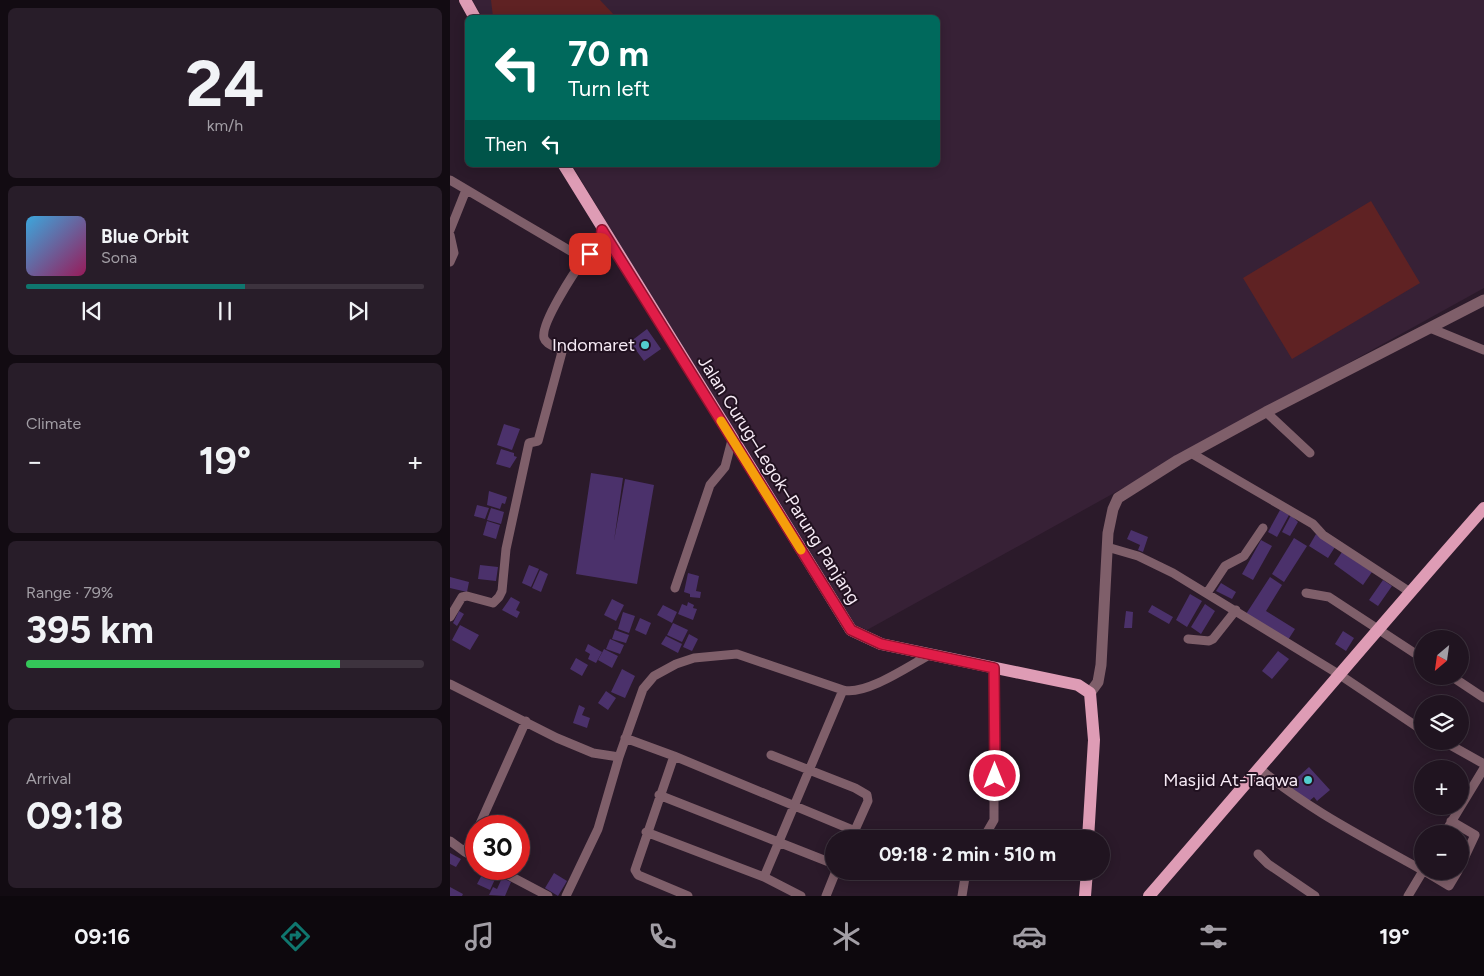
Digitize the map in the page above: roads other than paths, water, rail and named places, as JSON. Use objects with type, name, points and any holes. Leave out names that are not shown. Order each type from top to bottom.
[{"type":"main road","points":[[465,0],[473,15]]},
{"type":"main road","name":"Jalan Curug–Legok–Parung Panjang","points":[[565,167],[602,230],[681,354],[732,440],[851,630],[881,644],[1078,685],[1090,693]]},
{"type":"main road","points":[[1149,896],[1484,508]]},
{"type":"main road","points":[[1089,830],[1094,740],[1090,693]]},
{"type":"main road","points":[[1086,896],[1087,880]]},
{"type":"street","points":[[450,180],[584,258]]},
{"type":"street","points":[[450,230],[466,190]]},
{"type":"street","points":[[450,617],[462,597],[468,596],[493,603],[502,591],[506,549],[528,443],[538,440],[562,352],[546,342],[543,338],[544,330],[561,295],[584,258],[601,239],[602,230]]},
{"type":"street","points":[[450,235],[454,253],[450,262]]},
{"type":"street","points":[[1090,693],[1098,682],[1101,665],[1107,547],[1110,520],[1118,498],[1191,453],[1266,412],[1484,300]]},
{"type":"street","points":[[1430,328],[1484,350]]},
{"type":"street","points":[[1266,412],[1310,453]]},
{"type":"street","points":[[675,588],[705,498],[714,478],[725,467],[732,440]]},
{"type":"street","points":[[1191,453],[1313,524],[1323,535],[1410,592]]},
{"type":"street","points":[[1207,593],[1226,566],[1244,556],[1263,528]]},
{"type":"street","points":[[1107,547],[1138,556],[1207,593],[1340,675],[1414,725]]},
{"type":"street","points":[[1306,593],[1329,597],[1414,653]]},
{"type":"street","points":[[1188,638],[1209,641],[1213,639],[1236,610]]},
{"type":"street","points":[[566,896],[598,829],[625,738],[643,689],[649,680],[676,664],[694,658],[736,654],[843,690],[859,690],[929,655]]},
{"type":"street","points":[[988,830],[994,820],[994,668]]},
{"type":"street","points":[[450,684],[557,738],[593,753],[619,757]]},
{"type":"street","points":[[1464,685],[1484,698]]},
{"type":"street","points":[[764,877],[843,690]]},
{"type":"street","points":[[484,815],[526,721]]},
{"type":"street","points":[[625,738],[674,756],[794,806],[843,830]]},
{"type":"street","points":[[1449,825],[1484,766],[1458,750]]},
{"type":"street","points":[[771,755],[809,769],[867,795],[868,801],[855,830]]},
{"type":"street","points":[[674,756],[635,867],[636,873],[688,896]]},
{"type":"street","points":[[1259,768],[1283,789],[1305,803],[1414,866]]},
{"type":"street","points":[[659,795],[825,860]]},
{"type":"street","points":[[1451,821],[1458,825]]},
{"type":"street","points":[[646,832],[764,877],[783,892],[801,896]]},
{"type":"street","points":[[1469,832],[1475,835],[1469,848]]},
{"type":"street","points":[[450,840],[465,852]]},
{"type":"street","points":[[1258,854],[1268,864],[1315,896]]},
{"type":"street","points":[[518,880],[548,896]]},
{"type":"street","points":[[826,896],[832,880]]},
{"type":"street","points":[[962,896],[965,880]]},
{"type":"street","points":[[1408,896],[1418,880]]},
{"type":"street","points":[[1438,880],[1448,886],[1452,880]]},
{"type":"place","name":"Indomaret","points":[[645,345]]},
{"type":"place","name":"Masjid At-Taqwa","points":[[1308,780]]}]
